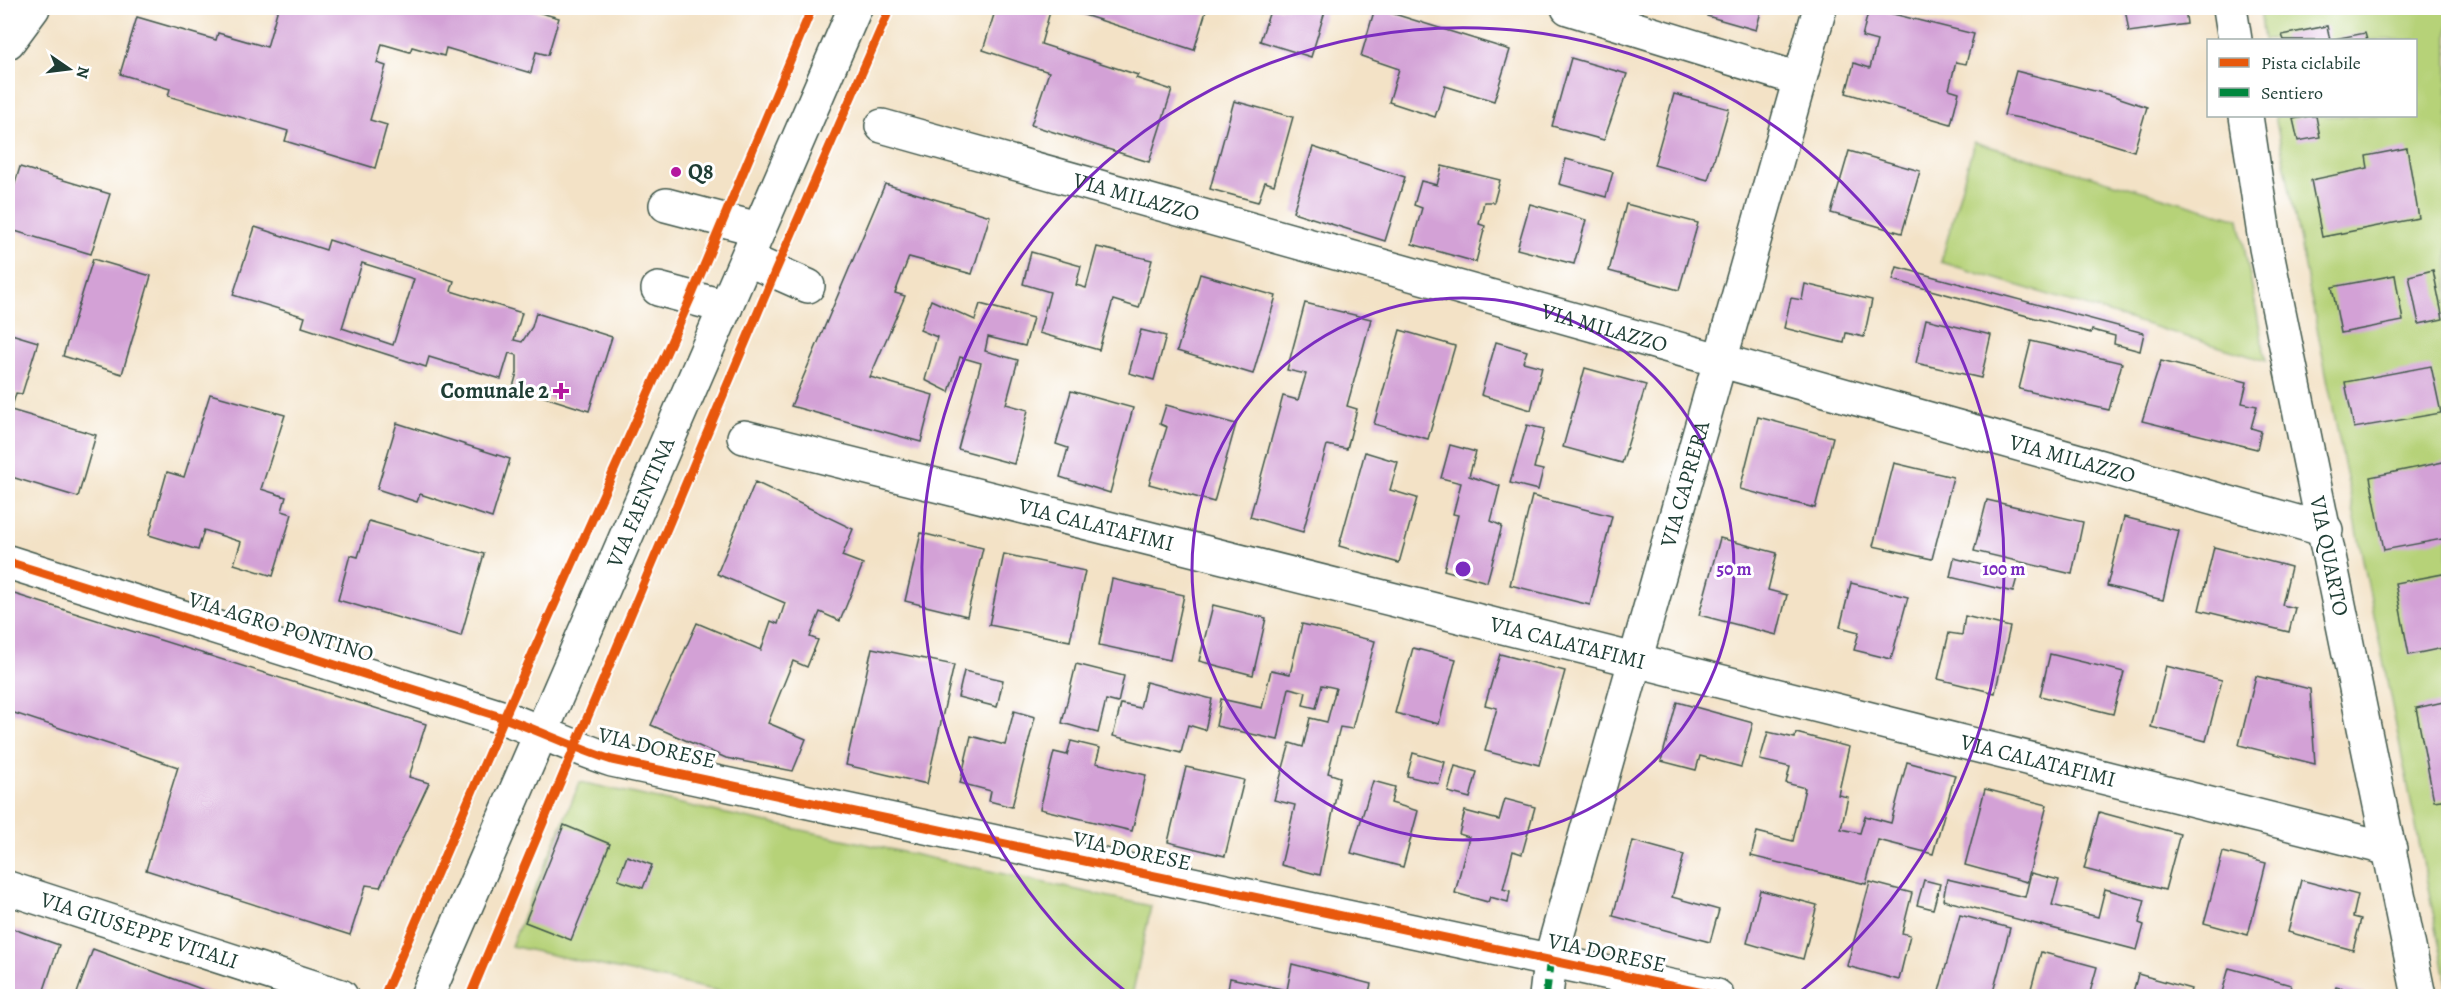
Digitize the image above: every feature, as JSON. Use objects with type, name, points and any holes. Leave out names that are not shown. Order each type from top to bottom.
[{"type":"street","points":[[8,42],[33,8]]},
{"type":"street","name":"VIA FAENTINA","points":[[427,996],[855,8]]},
{"type":"street","points":[[1568,8],[1800,79]]},
{"type":"street","name":"VIA CAPRERA","points":[[1546,996],[1550,961],[1820,8]]},
{"type":"street","points":[[2230,8],[2235,39]]},
{"type":"street","name":"VIA QUARTO","points":[[2246,117],[2266,248],[2326,530],[2419,996]]},
{"type":"street","name":"VIA MILAZZO","points":[[882,126],[2326,530]]},
{"type":"street","points":[[666,205],[758,229]]},
{"type":"street","points":[[747,260],[808,286]]},
{"type":"street","points":[[658,289],[726,307]]},
{"type":"street","name":"VIA CALATAFIMI","points":[[744,437],[2390,849]]},
{"type":"street","name":"VIA AGRO PONTINO","points":[[8,562],[542,732]]},
{"type":"street","name":"VIA DORESE","points":[[542,732],[575,748],[612,760],[1550,961],[1646,989],[1717,996]]},
{"type":"street","name":"VIA GIUSEPPE VITALI","points":[[8,888],[341,996]]},
{"type":"green space","points":[[2260,8],[2448,8],[2448,988],[2275,117],[2417,117],[2417,39],[2264,39]]},
{"type":"green space","points":[[1974,142],[2239,219],[2266,361],[1941,262]]},
{"type":"green space","points":[[580,782],[1151,906],[1132,996],[741,996],[511,946]]},
{"type":"building","points":[[278,8],[523,8],[559,18],[548,55],[536,52],[531,73],[446,48],[444,56],[412,47],[410,52],[382,44],[377,63],[386,66],[370,120],[387,125],[375,168],[285,141],[288,131],[168,96],[170,89],[120,74],[137,17],[216,40],[218,33],[267,47]]},
{"type":"building","points":[[996,8],[1051,8],[1041,44],[1138,75],[1136,78],[1172,90],[1149,162],[1031,125],[1049,72],[983,50]]},
{"type":"building","points":[[1062,8],[1207,8],[1194,50]]},
{"type":"building","points":[[1271,8],[1326,8],[1311,57],[1260,41]]},
{"type":"building","points":[[1375,8],[1510,50],[1494,101],[1445,86],[1435,117],[1389,102],[1399,69],[1361,56]]},
{"type":"building","points":[[1710,8],[1762,8],[1756,30],[1707,16]]},
{"type":"building","points":[[1869,8],[1974,34],[1966,64],[1956,62],[1949,89],[1959,92],[1951,124],[1846,93],[1854,63],[1870,68],[1877,41],[1862,37]]},
{"type":"building","points":[[2125,8],[2185,8],[2187,24],[2129,32]]},
{"type":"building","points":[[2327,26],[2330,39],[2284,39],[2282,35]]},
{"type":"building","points":[[2365,33],[2367,39],[2334,39]]},
{"type":"building","points":[[1571,58],[1627,74],[1604,140],[1552,126]]},
{"type":"building","points":[[2016,71],[2114,96],[2147,107],[2134,151],[2039,122],[2004,115]]},
{"type":"building","points":[[1674,94],[1729,109],[1708,180],[1654,165]]},
{"type":"building","points":[[1234,101],[1293,117],[1274,185],[1265,182],[1258,202],[1210,189]]},
{"type":"building","points":[[2316,117],[2320,137],[2298,141],[2293,119]]},
{"type":"building","points":[[1313,147],[1405,177],[1385,241],[1293,212]]},
{"type":"building","points":[[2407,148],[2419,218],[2322,237],[2311,180],[2368,168],[2366,156]]},
{"type":"building","points":[[1849,151],[1920,171],[1902,233],[1831,213]]},
{"type":"building","points":[[1566,159],[1613,172],[1606,197],[1559,184]]},
{"type":"building","points":[[1442,166],[1500,180],[1494,202],[1484,202],[1479,224],[1485,226],[1476,262],[1412,244],[1422,208],[1414,205],[1421,181],[1437,185]]},
{"type":"building","points":[[20,167],[110,194],[91,254],[8,229],[8,206]]},
{"type":"building","points":[[885,184],[990,216],[972,274],[909,257],[895,293],[905,296],[870,377],[933,395],[921,442],[791,406]]},
{"type":"building","points":[[1530,204],[1586,220],[1574,264],[1517,249]]},
{"type":"building","points":[[1626,204],[1698,223],[1679,290],[1609,271]]},
{"type":"building","points":[[255,227],[326,250],[329,240],[454,281],[451,291],[522,313],[514,340],[522,342],[532,327],[536,313],[612,337],[589,411],[513,387],[517,373],[517,355],[509,353],[501,379],[429,357],[426,367],[302,327],[305,317],[233,295]],"holes":[[[362,263],[414,279],[393,345],[342,328]]]},
{"type":"building","points":[[1097,247],[1152,260],[1139,308],[1113,300],[1099,350],[1039,333],[1050,292],[1023,284],[1031,252],[1081,266],[1076,285],[1086,288]]},
{"type":"building","points":[[93,259],[151,276],[122,374],[63,356]]},
{"type":"building","points":[[1897,267],[2144,333],[2140,351],[2114,344],[2115,336],[2092,330],[2091,333],[1893,280]]},
{"type":"building","points":[[2433,270],[2443,319],[2419,324],[2409,276]]},
{"type":"building","points":[[1200,274],[1276,296],[1253,374],[1177,351]]},
{"type":"building","points":[[2395,275],[2403,321],[2341,333],[2332,287]]},
{"type":"building","points":[[1805,284],[1872,300],[1864,337],[1846,333],[1844,343],[1784,328],[1791,298],[1802,300]]},
{"type":"building","points":[[931,300],[975,320],[980,304],[1033,318],[1025,346],[988,337],[985,351],[1018,360],[1006,404],[1028,410],[1014,464],[958,449],[981,363],[960,357],[949,392],[925,380],[937,337],[920,330]]},
{"type":"building","points":[[1305,303],[1371,319],[1347,406],[1357,409],[1347,449],[1327,445],[1303,532],[1250,517],[1283,396],[1298,400],[1306,374],[1287,370]]},
{"type":"building","points":[[1926,319],[1991,335],[1981,378],[1916,363]]},
{"type":"building","points":[[1141,330],[1166,336],[1154,380],[1129,373]]},
{"type":"building","points":[[1400,330],[1455,346],[1428,439],[1374,424]]},
{"type":"building","points":[[8,333],[38,342],[22,394],[16,393],[11,410],[96,435],[78,497],[8,476]]},
{"type":"building","points":[[2031,341],[2122,363],[2109,410],[2019,389]]},
{"type":"building","points":[[1496,342],[1527,351],[1523,362],[1542,367],[1531,410],[1481,395]]},
{"type":"building","points":[[2161,361],[2247,382],[2242,403],[2257,406],[2251,428],[2261,431],[2257,449],[2142,421]]},
{"type":"building","points":[[2431,366],[2441,413],[2354,428],[2345,382]]},
{"type":"building","points":[[1585,368],[1646,385],[1622,463],[1563,447]]},
{"type":"building","points":[[1071,391],[1133,408],[1110,493],[1060,477],[1068,448],[1056,444]]},
{"type":"building","points":[[210,394],[285,415],[261,489],[286,497],[282,511],[292,514],[273,576],[234,564],[241,542],[204,530],[198,550],[149,535],[167,472],[184,477]]},
{"type":"building","points":[[1166,405],[1236,424],[1214,502],[1149,484],[1167,427],[1160,424]]},
{"type":"building","points":[[1758,417],[1833,437],[1815,508],[1740,489]]},
{"type":"building","points":[[397,423],[510,459],[492,518],[420,494],[417,502],[377,489]]},
{"type":"building","points":[[1527,425],[1544,429],[1534,468],[1543,470],[1538,490],[1510,483]]},
{"type":"building","points":[[1450,445],[1476,452],[1469,476],[1500,486],[1491,521],[1502,526],[1487,582],[1444,570],[1458,515],[1453,514],[1461,483],[1441,478]]},
{"type":"building","points":[[1365,452],[1398,462],[1390,490],[1417,498],[1399,563],[1339,546]]},
{"type":"building","points":[[2448,461],[2448,538],[2384,550],[2370,477]]},
{"type":"building","points":[[1894,463],[1953,477],[1932,559],[1873,546]]},
{"type":"building","points":[[755,482],[853,529],[842,556],[863,564],[840,621],[820,612],[810,637],[818,640],[807,667],[793,661],[768,723],[806,739],[793,771],[726,758],[651,725],[697,623],[761,650],[771,621],[778,624],[785,603],[717,574]]},
{"type":"building","points":[[1532,496],[1612,516],[1590,605],[1510,585]]},
{"type":"building","points":[[1987,500],[2083,522],[2072,574],[1974,551]]},
{"type":"building","points":[[2124,517],[2179,531],[2163,600],[2107,586]]},
{"type":"building","points":[[369,521],[484,554],[461,636],[338,600],[350,555],[358,557]]},
{"type":"building","points":[[921,533],[983,548],[967,616],[905,601]]},
{"type":"building","points":[[1720,538],[1777,553],[1768,590],[1787,595],[1777,635],[1699,615]]},
{"type":"building","points":[[2214,547],[2291,567],[2282,605],[2295,608],[2289,632],[2199,610]]},
{"type":"building","points":[[1004,554],[1085,571],[1070,641],[989,625]]},
{"type":"building","points":[[1954,558],[2018,574],[2013,592],[1950,577]]},
{"type":"building","points":[[2448,573],[2448,647],[2409,655],[2395,583]]},
{"type":"building","points":[[1112,579],[1184,595],[1170,660],[1099,645]]},
{"type":"building","points":[[1851,583],[1908,597],[1891,659],[1854,650],[1859,632],[1840,627]]},
{"type":"building","points":[[8,592],[426,724],[409,777],[429,783],[380,887],[366,885],[350,935],[146,870],[178,767],[8,711]]},
{"type":"building","points":[[1213,605],[1266,618],[1253,675],[1199,661]]},
{"type":"building","points":[[1965,616],[2010,627],[1995,693],[1938,679],[1949,633],[1962,635]]},
{"type":"building","points":[[1302,624],[1375,641],[1352,729],[1340,727],[1328,773],[1340,777],[1320,875],[1281,865],[1295,805],[1274,800],[1290,743],[1303,747],[1310,718],[1327,722],[1336,688],[1322,685],[1316,708],[1303,705],[1306,692],[1289,688],[1278,740],[1216,726],[1221,699],[1262,708],[1271,670],[1290,674]]},
{"type":"building","points":[[872,648],[954,665],[927,784],[846,765]]},
{"type":"building","points":[[1413,648],[1456,659],[1439,724],[1395,713]]},
{"type":"building","points":[[1500,654],[1565,671],[1539,765],[1485,751],[1497,708],[1485,705]]},
{"type":"building","points":[[2050,654],[2124,672],[2113,714],[2040,696]]},
{"type":"building","points":[[1076,664],[1124,676],[1118,703],[1106,700],[1098,733],[1062,723]]},
{"type":"building","points":[[2166,666],[2222,680],[2206,741],[2151,727]]},
{"type":"building","points":[[964,671],[1003,680],[997,707],[958,697]]},
{"type":"building","points":[[2256,676],[2310,689],[2315,764],[2239,745]]},
{"type":"building","points":[[1146,682],[1212,699],[1205,730],[1188,725],[1181,753],[1113,736],[1121,704],[1140,708]]},
{"type":"building","points":[[2448,701],[2448,799],[2434,801],[2416,708]]},
{"type":"building","points":[[1677,702],[1753,723],[1741,767],[1700,756],[1696,770],[1661,761]]},
{"type":"building","points":[[1014,711],[1035,717],[1012,807],[989,801],[991,791],[960,783],[971,736],[1005,745]]},
{"type":"building","points":[[1768,732],[1795,738],[1796,733],[1849,747],[1838,795],[1848,797],[1841,829],[1860,833],[1865,816],[1891,823],[1907,762],[1955,775],[1933,854],[1878,840],[1866,884],[1751,856],[1757,832],[1793,841],[1805,788],[1786,783],[1790,767],[1760,760]]},
{"type":"building","points":[[1071,741],[1100,748],[1096,763],[1146,775],[1132,831],[1040,809],[1054,752],[1067,755]]},
{"type":"building","points":[[1413,753],[1445,762],[1439,784],[1407,776]]},
{"type":"building","points":[[1455,766],[1477,772],[1470,798],[1448,792]]},
{"type":"building","points":[[1186,767],[1244,780],[1225,856],[1168,842]]},
{"type":"building","points":[[1373,781],[1395,787],[1391,803],[1418,811],[1403,867],[1351,853]]},
{"type":"building","points":[[1985,789],[2047,805],[2027,882],[1965,865]]},
{"type":"building","points":[[1505,799],[1535,807],[1522,854],[1513,851],[1503,889],[1510,891],[1508,902],[1490,897],[1488,902],[1455,893],[1469,837],[1459,834],[1465,811],[1499,820]]},
{"type":"building","points":[[2099,812],[2180,834],[2165,890],[2084,869]]},
{"type":"building","points":[[564,825],[610,844],[571,940],[525,922]]},
{"type":"building","points":[[1633,841],[1684,855],[1672,897],[1719,910],[1710,942],[1613,916]]},
{"type":"building","points":[[2223,852],[2266,863],[2248,935],[2204,923]]},
{"type":"building","points":[[627,856],[652,865],[643,888],[618,880]]},
{"type":"building","points":[[2031,873],[2059,880],[2052,905],[2098,917],[2105,889],[2145,900],[2139,923],[2144,925],[2137,950],[1943,900],[1947,879],[2025,897]]},
{"type":"building","points":[[1924,880],[1940,884],[1933,909],[1917,905]]},
{"type":"building","points":[[2301,880],[2358,895],[2353,917],[2361,919],[2353,950],[2288,932]]},
{"type":"building","points":[[1870,882],[1912,893],[1902,933],[1910,935],[1899,980],[1847,966]]},
{"type":"building","points":[[1760,890],[1817,905],[1803,959],[1747,943]]},
{"type":"building","points":[[1960,915],[2010,928],[1992,996],[1938,995]]},
{"type":"building","points":[[8,927],[59,945],[42,996],[8,996]]},
{"type":"building","points":[[93,949],[220,996],[76,996]]},
{"type":"building","points":[[2041,952],[2097,967],[2089,996],[2029,996]]},
{"type":"building","points":[[1292,964],[1371,984],[1368,996],[1227,996],[1230,978],[1287,990]]},
{"type":"building","points":[[2229,968],[2291,985],[2288,996],[2221,996]]},
{"type":"building","points":[[2138,974],[2191,989],[2189,996],[2132,996]]},
{"type":"building","points":[[2336,987],[2370,996],[2333,996]]},
{"type":"building","points":[[1203,991],[1223,995],[1202,996]]},
{"type":"marked path","points":[[1546,996],[1550,961]]},
{"type":"cycle path","points":[[384,996],[504,718],[691,297],[812,8]]},
{"type":"cycle path","points":[[470,996],[775,272],[890,8]]},
{"type":"cycle path","points":[[8,562],[504,718],[612,760],[1717,996]]},
{"type":"place","name":"Q8","points":[[676,172]]},
{"type":"place","name":"Comunale 2","points":[[561,391]]}]
